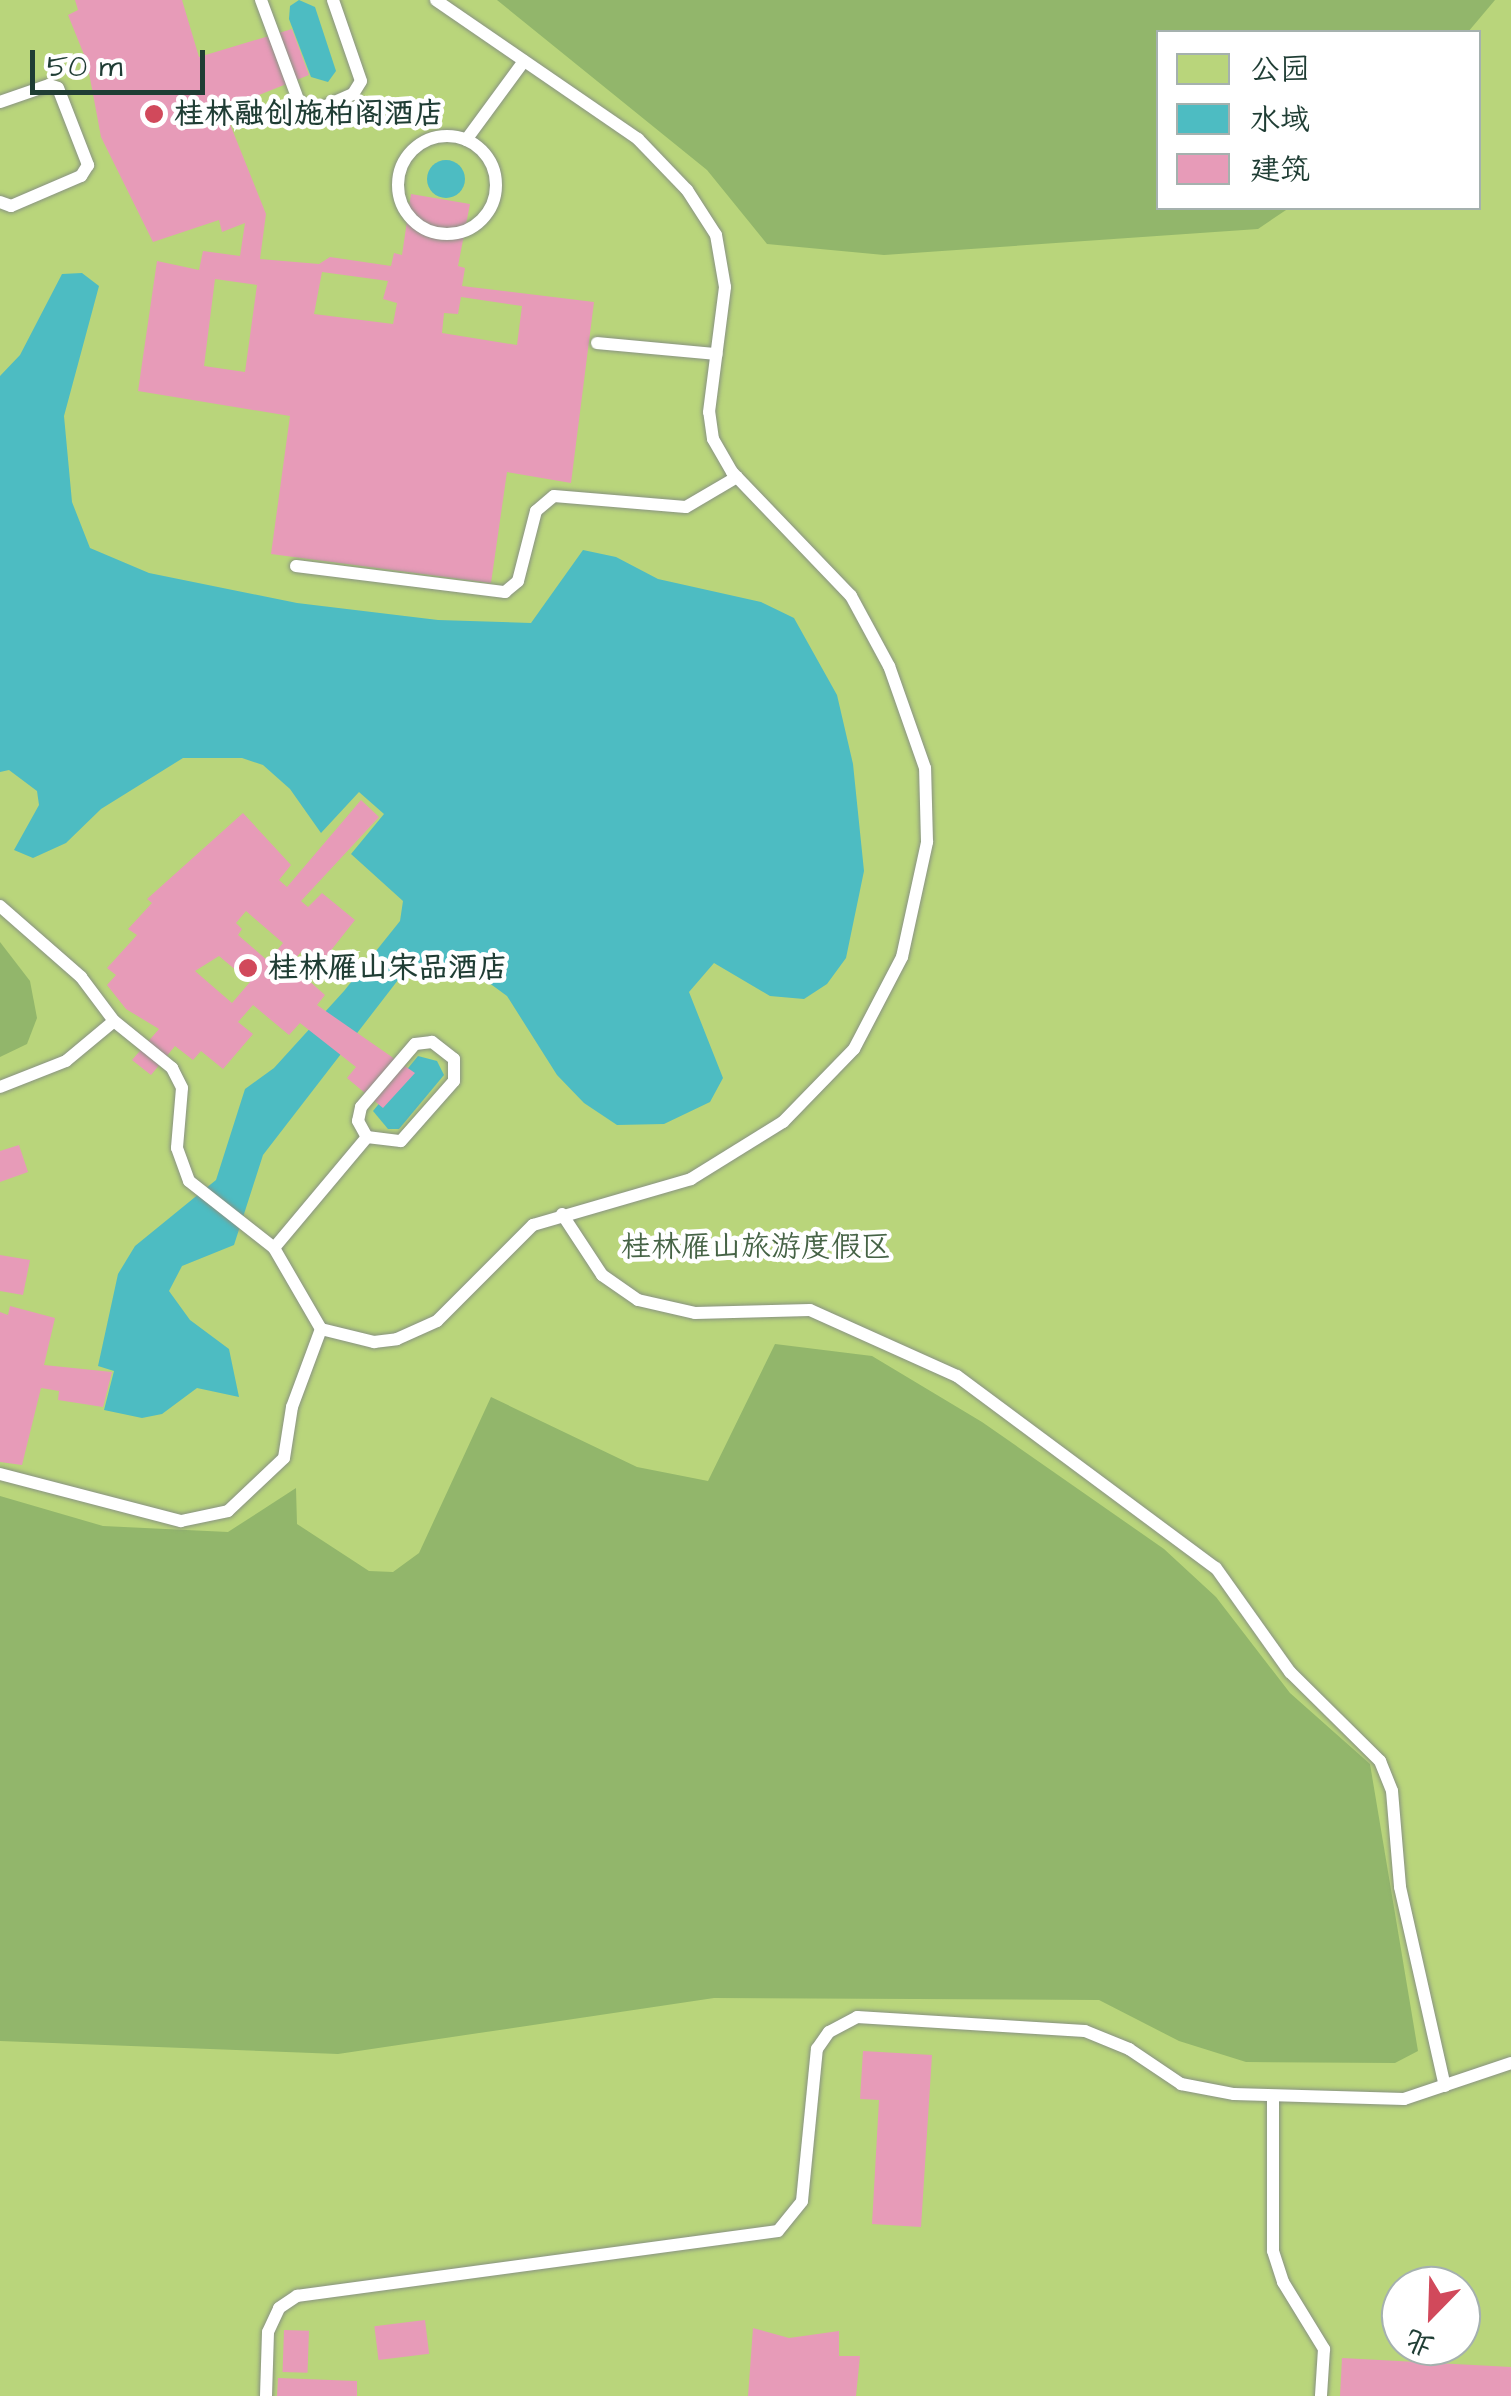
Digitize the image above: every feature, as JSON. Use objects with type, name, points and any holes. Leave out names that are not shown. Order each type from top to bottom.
[{"type":"lane","points":[[261,0],[299,102],[314,111],[353,94],[361,80],[333,0]]},
{"type":"lane","points":[[0,906],[80,977],[114,1022],[172,1068],[182,1088],[177,1148],[190,1181],[274,1248],[321,1329],[374,1342],[420,1332],[470,1293],[512,1241],[562,1214],[651,1196],[691,1180],[784,1122],[854,1049],[902,956],[918,901],[927,842],[925,768],[890,666],[829,568],[737,477],[710,426],[724,287],[720,245],[709,221],[638,139],[436,0]]},
{"type":"lane","points":[[466,140],[524,61]]},
{"type":"lane","points":[[0,102],[49,85],[58,88],[88,164],[81,176],[22,202],[0,202]]},
{"type":"lane","points":[[429,139],[466,140],[493,168],[494,200],[473,227],[441,234],[424,229],[401,204],[397,188],[405,158],[429,139]]},
{"type":"lane","points":[[597,343],[716,354]]},
{"type":"lane","points":[[296,566],[504,592],[518,582],[536,511],[554,496],[686,507],[737,477]]},
{"type":"lane","points":[[0,1086],[66,1061],[114,1022]]},
{"type":"lane","points":[[432,1042],[454,1059],[454,1081],[401,1141],[367,1137],[358,1121],[360,1107],[415,1044],[432,1042]]},
{"type":"lane","points":[[274,1248],[367,1137]]},
{"type":"lane","points":[[562,1214],[602,1275],[638,1300],[695,1313],[810,1310],[957,1376],[1224,1576],[1290,1672],[1380,1760],[1395,1814],[1400,1887],[1445,2086]]},
{"type":"lane","points":[[0,1474],[182,1520],[228,1511],[284,1458],[292,1407],[321,1329]]},
{"type":"lane","points":[[266,2396],[268,2332],[279,2308],[297,2296],[778,2230],[802,2201],[817,2049],[848,2020],[880,2016],[1085,2031],[1130,2049],[1180,2084],[1273,2096],[1404,2099],[1511,2063]]},
{"type":"lane","points":[[1273,2096],[1273,2252],[1283,2282],[1324,2349],[1321,2396]]},
{"type":"green space","name":"桂林雁山旅游度假区","points":[[0,0],[1511,0],[1511,2396],[0,2396]]},
{"type":"green space","points":[[497,0],[1495,0],[1470,30],[1156,30],[1156,210],[1286,210],[1258,229],[884,255],[767,244],[707,170]]},
{"type":"green space","points":[[0,942],[30,981],[37,1018],[27,1044],[0,1057]]},
{"type":"green space","points":[[775,1344],[872,1356],[982,1422],[1164,1549],[1216,1597],[1290,1693],[1370,1764],[1418,2051],[1395,2063],[1246,2062],[1179,2041],[1099,2000],[714,1998],[338,2054],[0,2041],[0,1496],[103,1526],[228,1532],[296,1488],[297,1524],[369,1571],[393,1572],[419,1553],[491,1397],[637,1467],[708,1481]]},
{"type":"water","points":[[299,0],[315,7],[336,71],[328,82],[311,77],[289,19],[290,6]]},
{"type":"water","points":[[446,160],[459,166],[465,179],[459,192],[446,198],[433,192],[427,179],[433,166]]},
{"type":"water","points":[[82,273],[99,286],[64,416],[72,502],[90,548],[149,573],[297,603],[438,620],[531,623],[583,550],[616,557],[658,579],[761,602],[794,618],[837,695],[853,764],[864,871],[846,958],[827,984],[804,999],[770,996],[714,963],[689,992],[723,1078],[710,1102],[664,1124],[617,1125],[584,1103],[557,1075],[507,996],[481,977],[440,964],[405,971],[263,1155],[234,1245],[182,1266],[169,1291],[190,1320],[229,1349],[239,1397],[197,1388],[162,1414],[142,1418],[104,1410],[114,1371],[98,1366],[118,1274],[135,1246],[216,1180],[245,1089],[274,1068],[344,991],[400,921],[403,901],[351,854],[384,814],[359,792],[321,833],[290,789],[263,765],[242,758],[183,758],[101,809],[66,843],[33,858],[14,850],[39,805],[37,791],[9,770],[0,772],[0,376],[20,355],[62,274]]},
{"type":"water","points":[[418,1056],[437,1061],[444,1075],[399,1129],[388,1129],[373,1111]]},
{"type":"building","points":[[75,0],[182,0],[199,57],[292,29],[309,75],[224,109],[266,214],[260,259],[319,264],[330,257],[391,266],[394,253],[402,255],[411,194],[470,204],[458,266],[465,268],[462,286],[594,302],[571,483],[507,472],[491,583],[271,554],[290,416],[138,391],[157,261],[199,270],[203,251],[240,256],[245,223],[222,232],[219,220],[153,242],[101,137],[87,62],[68,15],[78,10]],"holes":[[[322,272],[388,281],[383,299],[397,303],[393,324],[314,314]],[[215,279],[257,285],[245,372],[204,366]],[[461,297],[522,306],[517,345],[442,333],[444,313],[458,314]]]},
{"type":"building","points":[[361,800],[379,817],[301,901],[308,907],[322,893],[355,920],[321,963],[303,950],[290,964],[325,995],[317,1005],[415,1073],[383,1108],[347,1078],[356,1067],[300,1023],[289,1035],[253,1005],[238,1022],[253,1034],[223,1069],[201,1051],[193,1060],[175,1046],[151,1075],[132,1060],[159,1029],[126,1009],[107,985],[116,975],[107,968],[137,935],[128,929],[152,903],[147,899],[243,813],[291,865],[279,880],[287,887]],"holes":[[[246,911],[283,943],[268,961],[238,935],[242,929],[236,923]],[[219,956],[250,982],[232,1003],[195,971]]]},
{"type":"building","points":[[19,1145],[28,1172],[0,1182],[0,1151]]},
{"type":"building","points":[[0,1255],[30,1260],[23,1295],[0,1291]]},
{"type":"building","points":[[10,1306],[55,1318],[44,1365],[112,1372],[103,1407],[58,1400],[59,1391],[41,1388],[22,1465],[0,1462],[0,1312],[8,1315]]},
{"type":"building","points":[[863,2051],[932,2055],[921,2227],[872,2224],[879,2100],[860,2099]]},
{"type":"building","points":[[425,2320],[429,2354],[379,2360],[374,2326]]},
{"type":"building","points":[[753,2328],[789,2338],[839,2331],[839,2356],[860,2356],[856,2396],[748,2396]]},
{"type":"building","points":[[284,2330],[309,2331],[308,2373],[283,2372]]},
{"type":"building","points":[[1342,2358],[1381,2360],[1381,2366],[1511,2367],[1511,2396],[1340,2396]]},
{"type":"building","points":[[278,2378],[357,2381],[357,2396],[277,2396]]},
{"type":"place","name":"桂林融创施柏阁酒店","points":[[154,114]]},
{"type":"place","name":"桂林雁山宋品酒店","points":[[248,968]]}]
